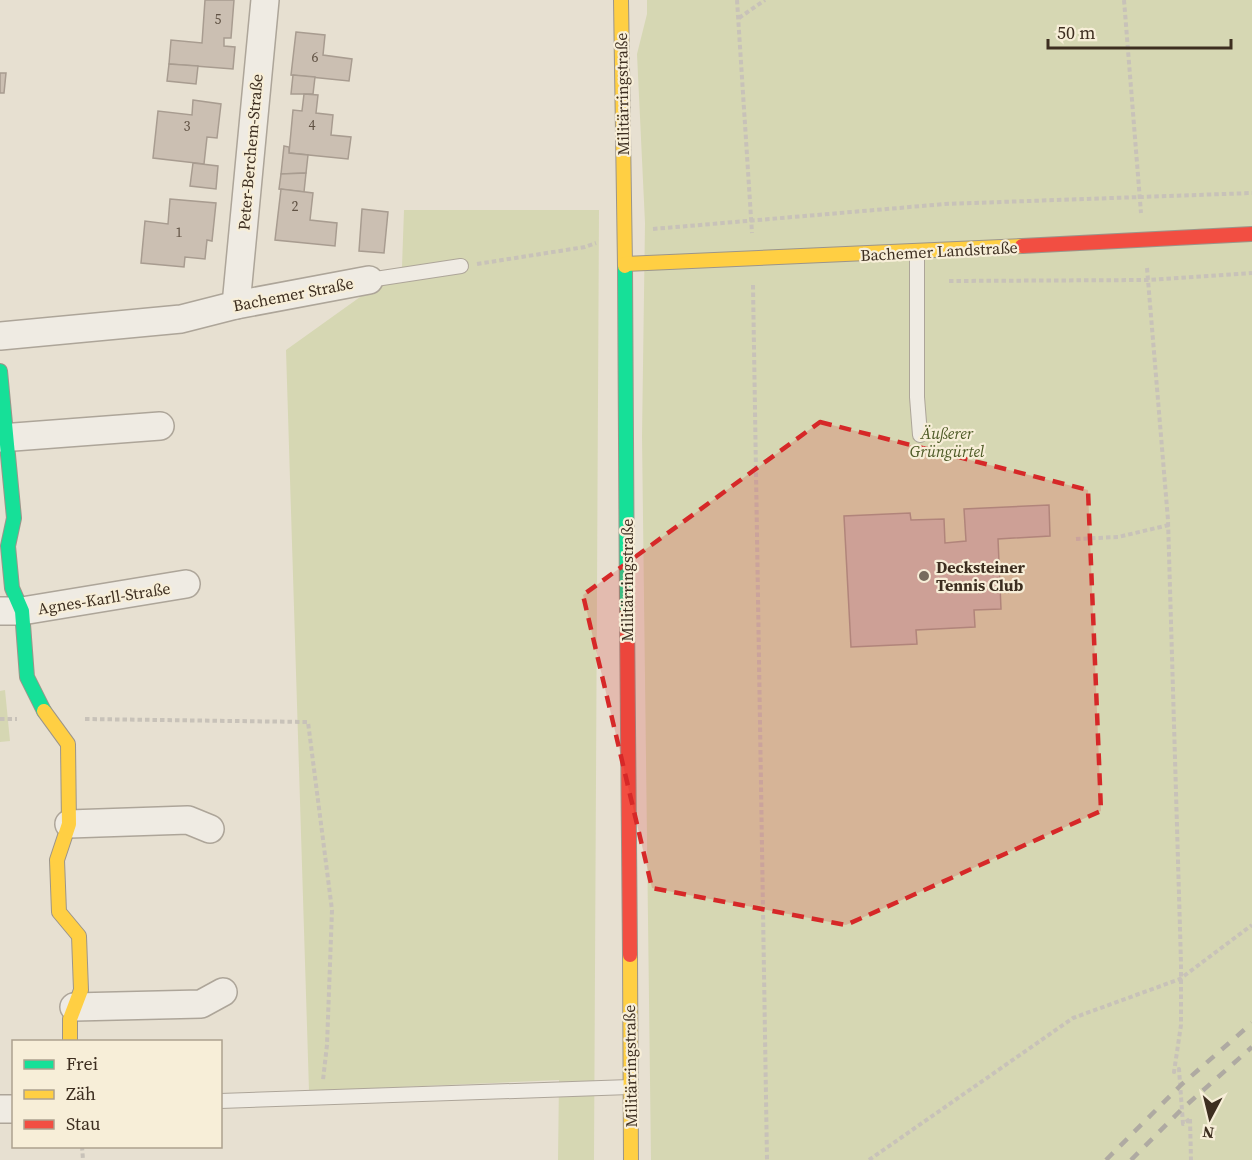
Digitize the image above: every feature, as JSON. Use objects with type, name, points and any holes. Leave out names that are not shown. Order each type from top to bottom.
[{"type":"street","name":"Peter-Berchem-Straße","points":[[236,305],[265,0]]},
{"type":"street","name":"Militärringstraße","points":[[621,0],[631,1160]]},
{"type":"street","name":"Bachemer Landstraße","points":[[625,264],[753,260],[1252,234]]},
{"type":"street","name":"Bachemer Straße","points":[[0,336],[182,319],[236,305],[369,280]]},
{"type":"street","name":"Agnes-Karll-Straße","points":[[0,371],[3,437],[14,518],[8,546],[12,588],[11,611],[27,677],[48,718],[68,744],[69,824],[57,860],[59,912],[79,936],[81,990],[70,1019],[70,1040]]},
{"type":"street","points":[[3,437],[160,426]]},
{"type":"street","name":"Agnes-Karll-Straße","points":[[11,611],[186,584]]},
{"type":"street","points":[[69,824],[188,820],[210,829]]},
{"type":"street","points":[[74,1007],[201,1004],[223,992]]},
{"type":"lane","points":[[917,252],[917,397],[920,435]]},
{"type":"lane","name":"Bachemer Straße","points":[[369,280],[461,266]]},
{"type":"lane","points":[[222,1101],[630,1087]]},
{"type":"path","points":[[737,0],[753,260],[767,1160]]},
{"type":"path","points":[[739,19],[765,0]]},
{"type":"path","points":[[1124,0],[1139,198],[1145,239],[1169,525],[1181,1025],[1174,1072],[1179,1069],[1183,1124],[1190,1119],[1191,1160]]},
{"type":"path","points":[[624,232],[945,204],[1252,193]]},
{"type":"path","points":[[461,266],[585,247]]},
{"type":"path","points":[[917,280],[1004,282],[1148,280],[1252,273]]},
{"type":"path","points":[[1076,539],[1118,537],[1169,525]]},
{"type":"path","points":[[48,718],[308,722],[332,910],[327,1045],[320,1098]]},
{"type":"path","points":[[869,1160],[1073,1018],[1180,979],[1252,925]]},
{"type":"highlighted area","points":[[820,422],[1088,490],[1101,811],[846,925],[652,888],[583,595]]},
{"type":"green space","name":"Äußerer Grüngürtel","points":[[647,0],[1252,0],[1252,1160],[651,1160],[642,437],[645,223],[637,54],[647,14]]},
{"type":"green space","points":[[404,210],[599,210],[594,1160],[558,1160],[559,1080],[309,1091],[286,350],[402,267]]},
{"type":"green space","points":[[5,690],[10,741],[0,742],[0,691]]},
{"type":"building","points":[[205,0],[234,0],[231,38],[224,38],[224,46],[235,47],[233,69],[169,64],[171,40],[202,43]]},
{"type":"building","points":[[296,32],[325,35],[323,55],[352,59],[349,81],[291,75]]},
{"type":"building","points":[[169,64],[198,66],[196,84],[167,81]]},
{"type":"building","points":[[0,73],[6,73],[4,93],[0,93]]},
{"type":"building","points":[[293,75],[315,77],[313,94],[291,94]]},
{"type":"building","points":[[304,94],[318,95],[316,113],[333,115],[331,135],[351,137],[348,159],[289,153],[293,110],[302,111]]},
{"type":"building","points":[[193,100],[221,104],[217,138],[207,137],[204,164],[153,158],[158,111],[192,115]]},
{"type":"building","points":[[284,146],[289,147],[289,153],[308,155],[306,173],[281,174]]},
{"type":"building","points":[[193,163],[218,166],[216,189],[190,186]]},
{"type":"building","points":[[306,173],[304,192],[279,189],[281,174]]},
{"type":"building","points":[[281,189],[313,193],[310,220],[337,223],[335,246],[275,240]]},
{"type":"building","points":[[170,199],[216,203],[212,241],[207,240],[205,259],[185,257],[184,267],[141,263],[145,221],[168,224]]},
{"type":"building","points":[[362,209],[388,212],[384,253],[359,251]]},
{"type":"building","name":"Decksteiner Tennis Club","points":[[1049,505],[1050,536],[998,539],[1001,609],[974,610],[975,627],[916,630],[917,644],[851,647],[844,516],[910,513],[911,520],[944,519],[945,543],[966,541],[964,509]]},
{"type":"railway","points":[[1106,1160],[1181,1085],[1252,1023]]},
{"type":"railway","points":[[1131,1160],[1182,1109],[1252,1047]]},
{"type":"traffic: fast","points":[[625,266],[627,613]]},
{"type":"traffic: fast","points":[[0,371],[14,518],[8,546],[12,588],[22,611],[27,677],[44,711]]},
{"type":"traffic: slow","points":[[621,0],[625,266]]},
{"type":"traffic: slow","points":[[625,264],[1022,246]]},
{"type":"traffic: slow","points":[[44,711],[68,744],[69,824],[57,860],[59,912],[79,936],[81,990],[70,1019],[70,1040]]},
{"type":"traffic: slow","points":[[630,955],[631,1160]]},
{"type":"traffic: jam","points":[[1022,246],[1252,234]]},
{"type":"traffic: jam","points":[[627,613],[630,955]]},
{"type":"place","name":"Decksteiner Tennis Club","points":[[924,576]]}]
